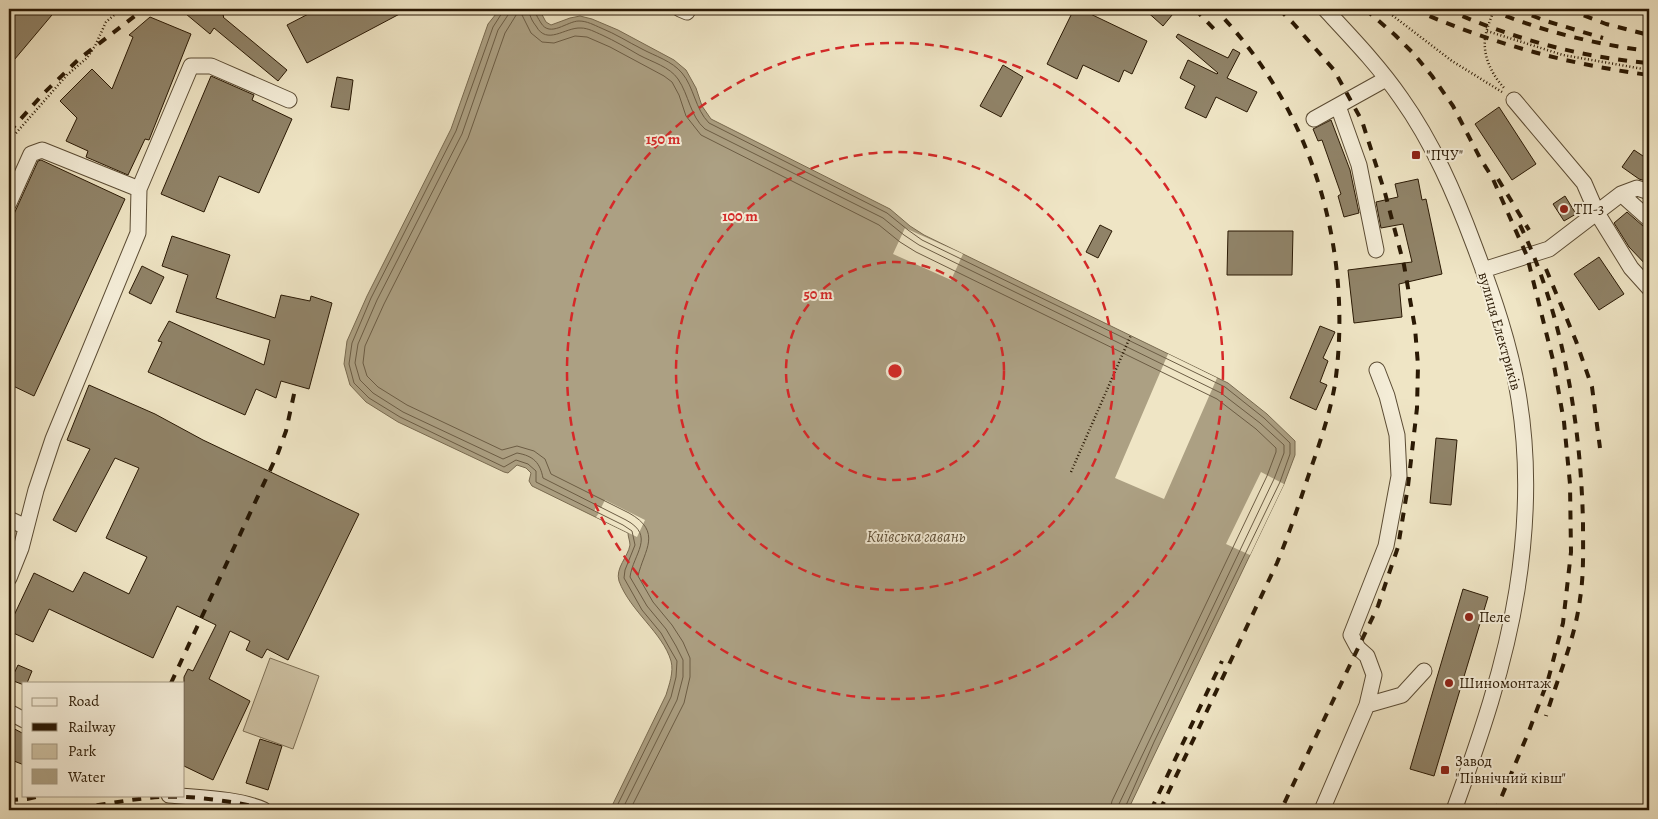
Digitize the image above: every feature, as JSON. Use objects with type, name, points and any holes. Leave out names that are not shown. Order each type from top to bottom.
[{"type":"street","name":"вулиця Електриків","points":[[1325,9],[1401,97],[1440,162],[1484,270],[1507,343],[1519,399],[1525,458],[1525,517],[1518,588],[1505,652],[1483,730],[1454,810]]},
{"type":"street","points":[[9,578],[21,548],[36,490],[53,439],[138,233],[139,189],[191,66],[212,66],[289,100]]},
{"type":"street","points":[[1314,119],[1386,79]]},
{"type":"street","points":[[1514,100],[1584,183],[1597,213],[1630,268],[1649,288]]},
{"type":"street","points":[[1338,106],[1358,165],[1376,250]]},
{"type":"street","points":[[9,202],[31,154],[42,150],[139,189]]},
{"type":"street","points":[[1484,270],[1549,249],[1621,194],[1637,188],[1649,192]]},
{"type":"street","points":[[1621,194],[1649,219]]},
{"type":"street","points":[[1322,810],[1367,705],[1374,675],[1367,656],[1358,648],[1351,635],[1386,546],[1399,476],[1397,435],[1387,396],[1377,370]]},
{"type":"street","points":[[9,519],[26,528]]},
{"type":"street","points":[[1367,705],[1402,695],[1424,671]]},
{"type":"street","points":[[9,712],[22,719]]},
{"type":"street","points":[[179,796],[255,806],[264,810]]},
{"type":"path","points":[[9,141],[67,74],[87,58],[106,22],[121,9]]},
{"type":"path","points":[[1384,9],[1452,61],[1514,100]]},
{"type":"path","points":[[1494,9],[1485,38],[1485,55],[1496,79],[1514,100]]},
{"type":"path","points":[[1487,31],[1562,55],[1649,70]]},
{"type":"path","points":[[1071,472],[1131,335]]},
{"type":"green space","points":[[270,658],[319,676],[293,749],[243,731]]},
{"type":"water","name":"Київська гавань","points":[[500,9],[539,9],[546,22],[551,25],[580,16],[592,19],[618,30],[674,60],[686,70],[696,88],[702,106],[711,119],[890,209],[924,235],[1228,383],[1267,414],[1295,441],[1295,455],[1284,484],[1128,810],[610,810],[666,695],[672,670],[667,651],[624,592],[619,581],[620,567],[630,545],[628,533],[532,486],[529,481],[531,473],[526,468],[517,465],[508,473],[504,472],[398,422],[366,402],[350,385],[344,364],[347,341],[367,296],[451,129],[488,24]]},
{"type":"pier","points":[[905,228],[963,254],[951,280],[893,254]]},
{"type":"pier","points":[[1168,354],[1217,378],[1164,499],[1115,478]]},
{"type":"pier","points":[[1261,472],[1284,484],[1250,555],[1226,544]]},
{"type":"pier","points":[[605,500],[645,520],[637,537],[596,517],[599,513],[594,511],[597,506],[601,508]]},
{"type":"building","points":[[9,9],[57,9],[9,66]]},
{"type":"building","points":[[180,9],[215,9],[287,70],[278,81],[214,28],[210,34]]},
{"type":"building","points":[[318,9],[409,9],[307,63],[287,25]]},
{"type":"building","points":[[1074,9],[1080,9],[1147,41],[1132,74],[1124,70],[1119,82],[1083,65],[1077,79],[1047,64]]},
{"type":"building","points":[[1144,9],[1177,9],[1163,26]]},
{"type":"building","points":[[150,17],[191,34],[149,140],[145,139],[128,175],[86,157],[88,151],[66,141],[77,118],[60,101],[92,69],[112,89],[133,37],[129,35]]},
{"type":"building","points":[[1178,34],[1228,58],[1233,49],[1240,53],[1227,78],[1257,92],[1247,112],[1216,97],[1206,118],[1185,108],[1195,86],[1180,78],[1188,60],[1218,73],[1176,37]]},
{"type":"building","points":[[1003,65],[1023,77],[1001,117],[980,106]]},
{"type":"building","points":[[211,76],[254,95],[252,100],[292,119],[259,193],[219,176],[204,212],[161,194]]},
{"type":"building","points":[[337,77],[353,80],[349,110],[331,107]]},
{"type":"building","points":[[1499,107],[1536,164],[1512,180],[1475,124]]},
{"type":"building","points":[[1331,120],[1350,170],[1359,213],[1344,217],[1338,196],[1341,194],[1322,140],[1318,141],[1313,129]]},
{"type":"building","points":[[1634,150],[1649,160],[1649,182],[1639,179],[1622,167]]},
{"type":"building","points":[[41,160],[125,199],[34,396],[9,384],[9,225],[38,161]]},
{"type":"building","points":[[1418,179],[1422,200],[1426,199],[1442,274],[1399,284],[1402,317],[1354,323],[1348,270],[1412,262],[1403,224],[1381,228],[1376,202],[1398,197],[1395,184]]},
{"type":"building","name":"ТП-3","points":[[1565,196],[1576,214],[1564,221],[1553,204]]},
{"type":"building","points":[[1627,212],[1643,226],[1649,228],[1649,268],[1629,247],[1614,223]]},
{"type":"building","points":[[1100,225],[1112,231],[1098,258],[1086,252]]},
{"type":"building","points":[[1228,231],[1293,231],[1292,275],[1227,275]]},
{"type":"building","points":[[172,236],[230,255],[216,298],[275,318],[281,295],[310,301],[311,296],[332,303],[309,389],[281,381],[276,398],[256,389],[245,415],[148,372],[162,342],[158,341],[169,321],[264,365],[270,340],[176,312],[188,275],[162,266]]},
{"type":"building","points":[[1599,257],[1624,294],[1599,310],[1574,274]]},
{"type":"building","points":[[142,266],[164,277],[151,304],[129,293]]},
{"type":"building","points":[[1320,326],[1335,332],[1323,358],[1328,361],[1320,382],[1327,385],[1316,410],[1290,398]]},
{"type":"building","points":[[89,385],[155,414],[203,440],[359,514],[288,660],[267,649],[262,658],[246,650],[250,641],[230,631],[209,679],[250,701],[213,780],[185,766],[184,677],[188,669],[193,671],[216,625],[177,606],[153,658],[49,609],[33,642],[9,631],[9,626],[34,573],[73,592],[84,572],[129,594],[147,557],[106,538],[139,468],[115,458],[76,532],[53,520],[90,449],[67,440]]},
{"type":"building","points":[[1436,438],[1457,440],[1451,505],[1430,503]]},
{"type":"building","name":"Шиномонтаж","points":[[1463,589],[1488,597],[1434,776],[1410,769]]},
{"type":"building","points":[[18,665],[32,671],[27,682],[22,682],[22,684],[11,680]]},
{"type":"building","points":[[9,726],[22,733],[22,764],[9,759]]},
{"type":"building","points":[[260,739],[282,746],[268,790],[246,783]]},
{"type":"railway","points":[[9,132],[43,94],[79,59],[144,9]]},
{"type":"railway","points":[[1195,9],[1217,32]]},
{"type":"railway","points":[[1160,810],[1286,541],[1330,407],[1335,384],[1339,333],[1338,282],[1331,231],[1318,182],[1300,135],[1277,90],[1248,48],[1215,9]]},
{"type":"railway","points":[[1279,9],[1334,70],[1362,121],[1385,193],[1404,265],[1415,328],[1418,365],[1417,408],[1408,486],[1398,547],[1378,606],[1281,810]]},
{"type":"railway","points":[[1365,9],[1395,35],[1432,76],[1453,106],[1492,177],[1527,256],[1553,360],[1564,422],[1570,484],[1571,552],[1563,623],[1548,680],[1496,810]]},
{"type":"railway","points":[[1413,9],[1471,32],[1529,51],[1588,65],[1649,75]]},
{"type":"railway","points":[[1446,9],[1495,29],[1545,45],[1596,56],[1649,63]]},
{"type":"railway","points":[[1489,9],[1528,24],[1568,36],[1608,45],[1649,51]]},
{"type":"railway","points":[[1515,9],[1546,21],[1603,38]]},
{"type":"railway","points":[[1567,9],[1606,24],[1649,35]]},
{"type":"railway","points":[[1498,179],[1529,230]]},
{"type":"railway","points":[[1520,225],[1548,295],[1567,371],[1574,409],[1583,523],[1582,580],[1578,614],[1546,716]]},
{"type":"railway","points":[[1546,269],[1576,341],[1592,387],[1600,448]]},
{"type":"railway","points":[[171,682],[278,453],[286,431],[296,385]]},
{"type":"railway","points":[[1151,810],[1222,661]]},
{"type":"railway","points":[[9,800],[40,796]]},
{"type":"railway","points":[[61,810],[160,797],[215,800],[270,810]]},
{"type":"railway","points":[[9,809],[17,810]]},
{"type":"place","name":"\"ПЧУ\"","points":[[1416,155]]},
{"type":"place","name":"ТП-3","points":[[1564,209]]},
{"type":"place","name":"Пеле","points":[[1469,617]]},
{"type":"place","name":"Шиномонтаж","points":[[1449,683]]},
{"type":"place","name":"Завод \"Північний кiвш\"","points":[[1445,770]]}]
